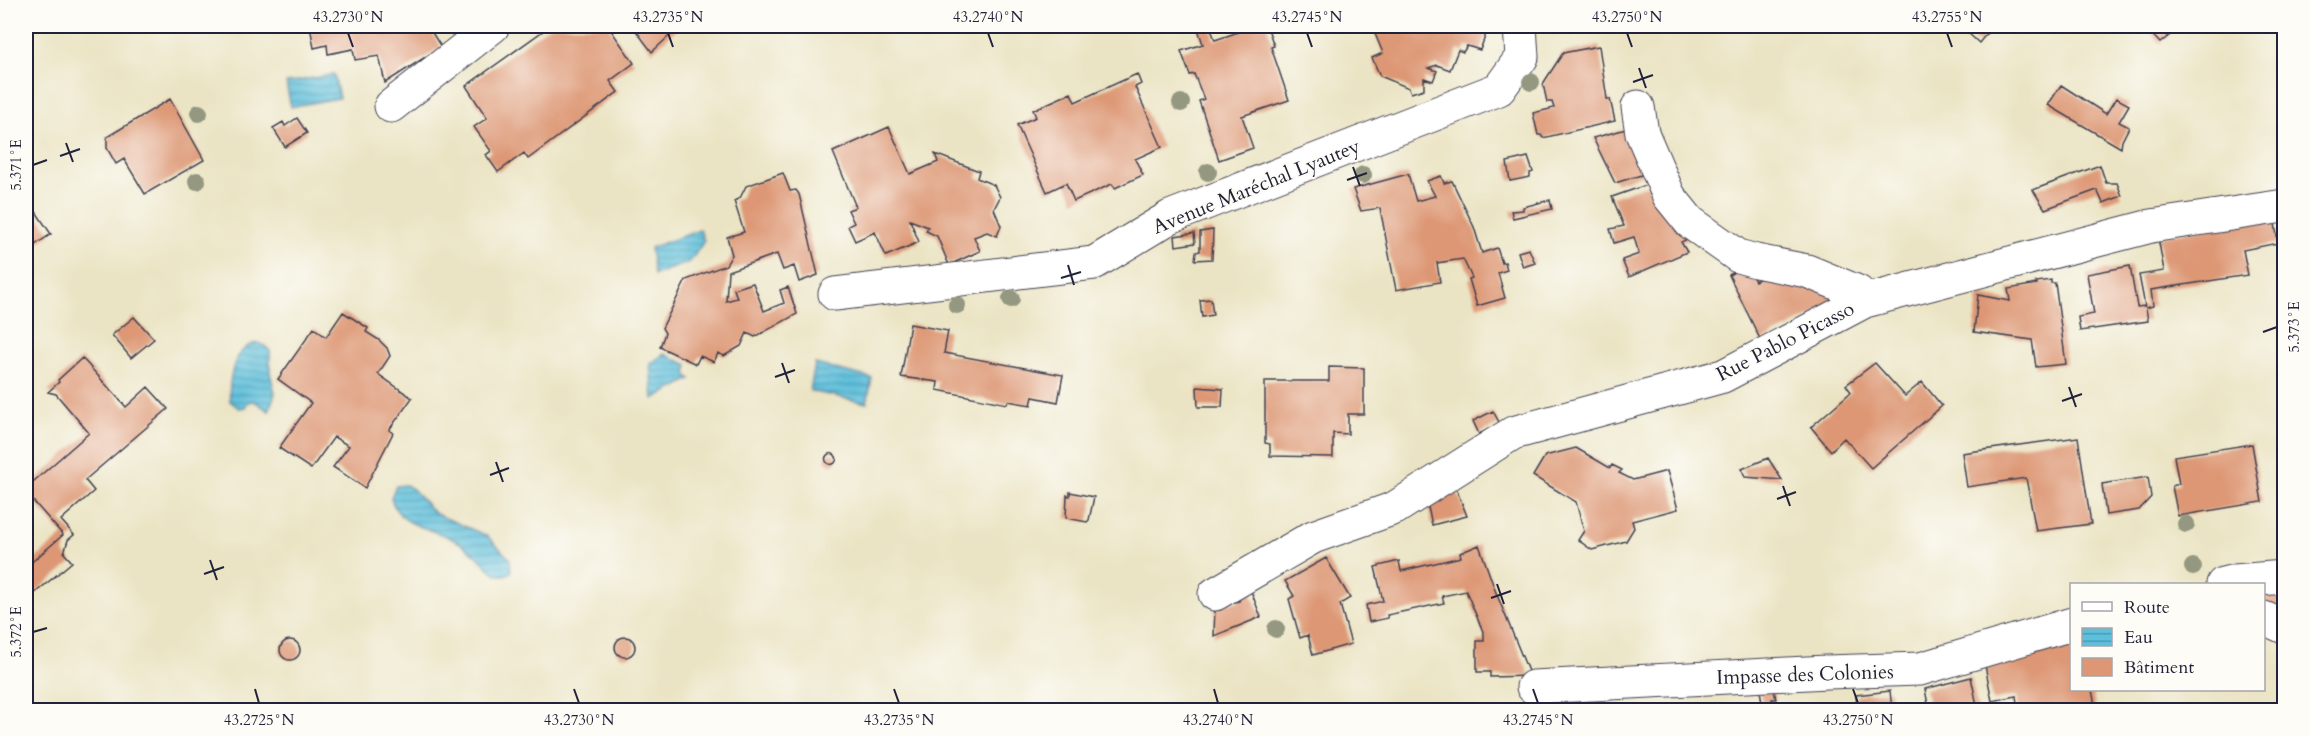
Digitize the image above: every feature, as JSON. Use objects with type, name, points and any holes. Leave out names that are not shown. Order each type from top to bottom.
[{"type":"street","points":[[391,106],[493,26]]},
{"type":"street","name":"Avenue Maréchal Lyautey","points":[[835,294],[1094,263],[1170,217],[1499,89],[1522,57],[1520,26]]},
{"type":"street","points":[[1638,107],[1642,133],[1669,196],[1690,222],[1738,256],[1808,271],[1858,292],[1865,301]]},
{"type":"street","name":"Rue Pablo Picasso","points":[[1215,594],[1313,537],[1395,508],[1513,433],[1723,375],[1865,301],[2151,226],[2284,206]]},
{"type":"street","points":[[2229,583],[2284,577]]},
{"type":"street","points":[[2265,618],[2284,627]]},
{"type":"street","name":"Impasse des Colonies","points":[[1533,687],[1920,669],[2070,625]]},
{"type":"water","points":[[334,74],[339,98],[291,107],[286,83]]},
{"type":"water","points":[[700,230],[704,241],[690,262],[654,275],[650,248]]},
{"type":"water","points":[[257,343],[264,345],[270,351],[270,373],[275,393],[269,411],[254,401],[239,408],[230,401],[231,375],[237,358],[242,351]]},
{"type":"water","points":[[664,354],[688,365],[686,374],[691,379],[653,399],[650,364]]},
{"type":"water","points":[[815,364],[872,378],[867,403],[810,391]]},
{"type":"water","points":[[406,485],[413,489],[434,513],[487,536],[510,559],[511,572],[506,575],[496,574],[461,544],[409,522],[401,516],[391,497],[396,486]]},
{"type":"building","points":[[310,26],[428,26],[441,47],[385,83],[379,56],[355,60],[353,49],[328,54],[327,45],[314,48]]},
{"type":"building","points":[[550,26],[608,26],[634,63],[610,81],[618,92],[528,159],[524,153],[498,172],[486,155],[491,151],[474,127],[487,118],[466,86]]},
{"type":"building","points":[[636,26],[680,26],[652,52],[634,28]]},
{"type":"building","points":[[1197,26],[1210,26],[1215,40],[1256,26],[1267,26],[1274,46],[1271,47],[1289,100],[1242,116],[1253,148],[1219,160],[1199,101],[1204,99],[1194,74],[1190,75],[1181,51],[1203,44]]},
{"type":"building","points":[[1383,26],[1489,26],[1480,50],[1467,46],[1463,52],[1458,50],[1450,70],[1437,65],[1428,68],[1437,71],[1433,81],[1424,78],[1424,89],[1411,93],[1409,88],[1380,76],[1372,58],[1383,53],[1373,29]]},
{"type":"building","points":[[1972,26],[1992,27],[1979,43],[1967,32]]},
{"type":"building","points":[[2144,26],[2181,26],[2160,43]]},
{"type":"building","points":[[1599,46],[1607,99],[1610,99],[1615,121],[1543,138],[1538,135],[1533,113],[1554,108],[1552,102],[1547,102],[1543,84],[1563,53]]},
{"type":"building","points":[[1137,74],[1141,84],[1135,87],[1162,147],[1135,159],[1143,175],[1115,188],[1112,184],[1074,201],[1066,183],[1047,192],[1017,125],[1036,117],[1033,110],[1071,93],[1075,102]]},
{"type":"building","points":[[2061,85],[2106,114],[2116,98],[2129,105],[2119,122],[2129,127],[2121,148],[2048,105]]},
{"type":"building","points":[[170,99],[204,160],[145,194],[124,159],[116,164],[107,148],[107,137]]},
{"type":"building","points":[[297,118],[307,133],[285,147],[273,128],[283,122],[285,126]]},
{"type":"building","points":[[889,127],[910,174],[938,162],[935,154],[979,171],[977,178],[994,185],[1000,197],[994,209],[1001,226],[997,236],[987,232],[974,237],[980,251],[949,265],[937,236],[926,231],[928,227],[910,220],[919,242],[886,256],[875,232],[855,241],[848,226],[854,223],[848,210],[856,207],[833,152]]},
{"type":"building","points":[[1630,128],[1651,172],[1615,183],[1593,138]]},
{"type":"building","points":[[1528,157],[1533,172],[1530,173],[1530,177],[1510,181],[1507,162]]},
{"type":"building","points":[[2100,165],[2106,183],[2117,183],[2122,196],[2103,203],[2097,190],[2045,209],[2033,190]]},
{"type":"building","points":[[783,173],[790,191],[796,190],[799,194],[818,275],[799,282],[794,266],[783,270],[777,254],[728,271],[726,301],[737,298],[734,289],[753,283],[764,311],[784,303],[780,290],[788,287],[797,314],[755,337],[747,333],[741,346],[724,356],[718,353],[714,362],[700,356],[696,364],[660,347],[665,333],[662,328],[686,280],[726,265],[732,255],[727,237],[744,232],[734,201],[740,198],[746,186]]},
{"type":"building","points":[[1408,174],[1416,201],[1435,196],[1427,181],[1441,176],[1444,183],[1452,181],[1474,227],[1482,253],[1497,248],[1502,263],[1505,262],[1507,270],[1498,273],[1505,298],[1477,306],[1469,279],[1472,278],[1463,259],[1437,263],[1440,282],[1396,290],[1380,208],[1361,211],[1353,189]]},
{"type":"building","points":[[1655,182],[1696,235],[1681,242],[1687,252],[1629,277],[1622,260],[1639,254],[1634,237],[1614,243],[1610,229],[1624,226],[1612,197]]},
{"type":"building","points":[[26,197],[51,234],[26,251]]},
{"type":"building","points":[[1550,200],[1552,209],[1513,218],[1511,211],[1523,210],[1523,207]]},
{"type":"building","points":[[2274,217],[2278,243],[2243,250],[2248,275],[2151,290],[2153,306],[2146,308],[2148,321],[2080,331],[2078,317],[2094,314],[2087,274],[2130,266],[2137,307],[2145,306],[2139,275],[2164,271],[2158,237]]},
{"type":"building","points":[[1213,230],[1212,259],[1195,260],[1196,252],[1200,251],[1200,232]]},
{"type":"building","points":[[1194,233],[1195,243],[1176,246],[1175,236]]},
{"type":"building","points":[[1529,249],[1535,263],[1523,267],[1518,252]]},
{"type":"building","points":[[1741,268],[1748,269],[1755,281],[1777,270],[1842,301],[1761,341],[1729,275]]},
{"type":"building","points":[[2051,280],[2051,283],[2055,283],[2066,364],[2036,367],[2032,340],[1974,332],[1978,295],[2010,301],[2008,289]]},
{"type":"building","points":[[1211,299],[1213,315],[1202,317],[1200,300]]},
{"type":"building","points":[[343,312],[368,328],[366,332],[387,348],[390,356],[378,374],[412,398],[389,430],[393,433],[365,488],[333,467],[349,446],[334,437],[311,469],[279,448],[311,403],[278,379],[314,328],[326,337]]},
{"type":"building","points":[[134,317],[154,339],[131,358],[112,335]]},
{"type":"building","points":[[910,324],[948,331],[944,353],[1063,375],[1058,402],[1033,397],[1031,405],[1008,401],[1007,404],[937,390],[938,382],[901,377]]},
{"type":"building","points":[[82,358],[126,407],[148,387],[168,409],[85,480],[94,491],[61,520],[74,535],[68,540],[64,553],[72,562],[29,598],[26,593],[26,567],[63,535],[27,494],[26,488],[89,433],[56,394],[48,392]]},
{"type":"building","points":[[1875,363],[1905,396],[1922,382],[1942,406],[1871,468],[1844,438],[1831,451],[1811,427],[1851,392],[1846,385]]},
{"type":"building","points":[[1329,367],[1364,368],[1364,414],[1348,414],[1348,434],[1333,433],[1333,457],[1270,456],[1270,444],[1265,443],[1265,381],[1329,381]]},
{"type":"building","points":[[1197,387],[1223,389],[1222,407],[1198,407]]},
{"type":"building","points":[[1493,411],[1500,424],[1479,434],[1473,421]]},
{"type":"building","points":[[2078,437],[2091,524],[2036,531],[2026,478],[1967,487],[1962,453]]},
{"type":"building","points":[[2252,444],[2262,502],[2178,516],[2172,486],[2179,484],[2174,456]]},
{"type":"building","points":[[1576,448],[1610,468],[1612,465],[1622,470],[1619,473],[1633,480],[1667,471],[1678,509],[1632,521],[1634,528],[1626,541],[1592,550],[1578,540],[1584,531],[1576,502],[1533,476],[1545,456]]},
{"type":"building","points":[[831,454],[835,455],[835,463],[831,464],[827,463],[826,459],[827,455]]},
{"type":"building","points":[[1768,458],[1782,480],[1745,477],[1742,469]]},
{"type":"building","points":[[1451,476],[1467,516],[1432,525],[1425,494]]},
{"type":"building","points":[[2148,477],[2151,497],[2139,510],[2106,515],[2102,484]]},
{"type":"building","points":[[1070,492],[1094,497],[1087,522],[1066,518],[1067,495],[1070,496]]},
{"type":"building","points":[[1479,545],[1530,676],[1490,677],[1490,672],[1477,672],[1477,641],[1484,641],[1484,634],[1466,591],[1442,596],[1444,603],[1387,615],[1388,618],[1369,622],[1366,605],[1383,601],[1375,567],[1399,561],[1401,571],[1461,557],[1460,553]]},
{"type":"building","points":[[1326,558],[1350,598],[1340,604],[1351,644],[1313,655],[1308,635],[1300,638],[1289,599],[1294,596],[1285,581]]},
{"type":"building","points":[[1249,586],[1261,617],[1214,636],[1215,605],[1239,601],[1243,590]]},
{"type":"building","points":[[2284,588],[2284,616],[2265,607],[2265,591]]},
{"type":"building","points":[[621,637],[629,637],[635,643],[635,651],[629,657],[621,657],[615,651],[615,643]]},
{"type":"building","points":[[290,640],[297,643],[300,650],[297,657],[290,660],[283,657],[280,650],[283,643]]},
{"type":"building","points":[[2070,640],[2070,691],[2092,691],[2096,710],[2018,710],[2016,696],[1992,701],[1985,665]]},
{"type":"building","points":[[1971,677],[1978,710],[1929,710],[1925,689]]},
{"type":"building","points":[[1760,690],[1774,690],[1776,699],[1772,699],[1774,710],[1763,710]]},
{"type":"building","points":[[1890,691],[1892,710],[1857,710],[1856,695]]}]
